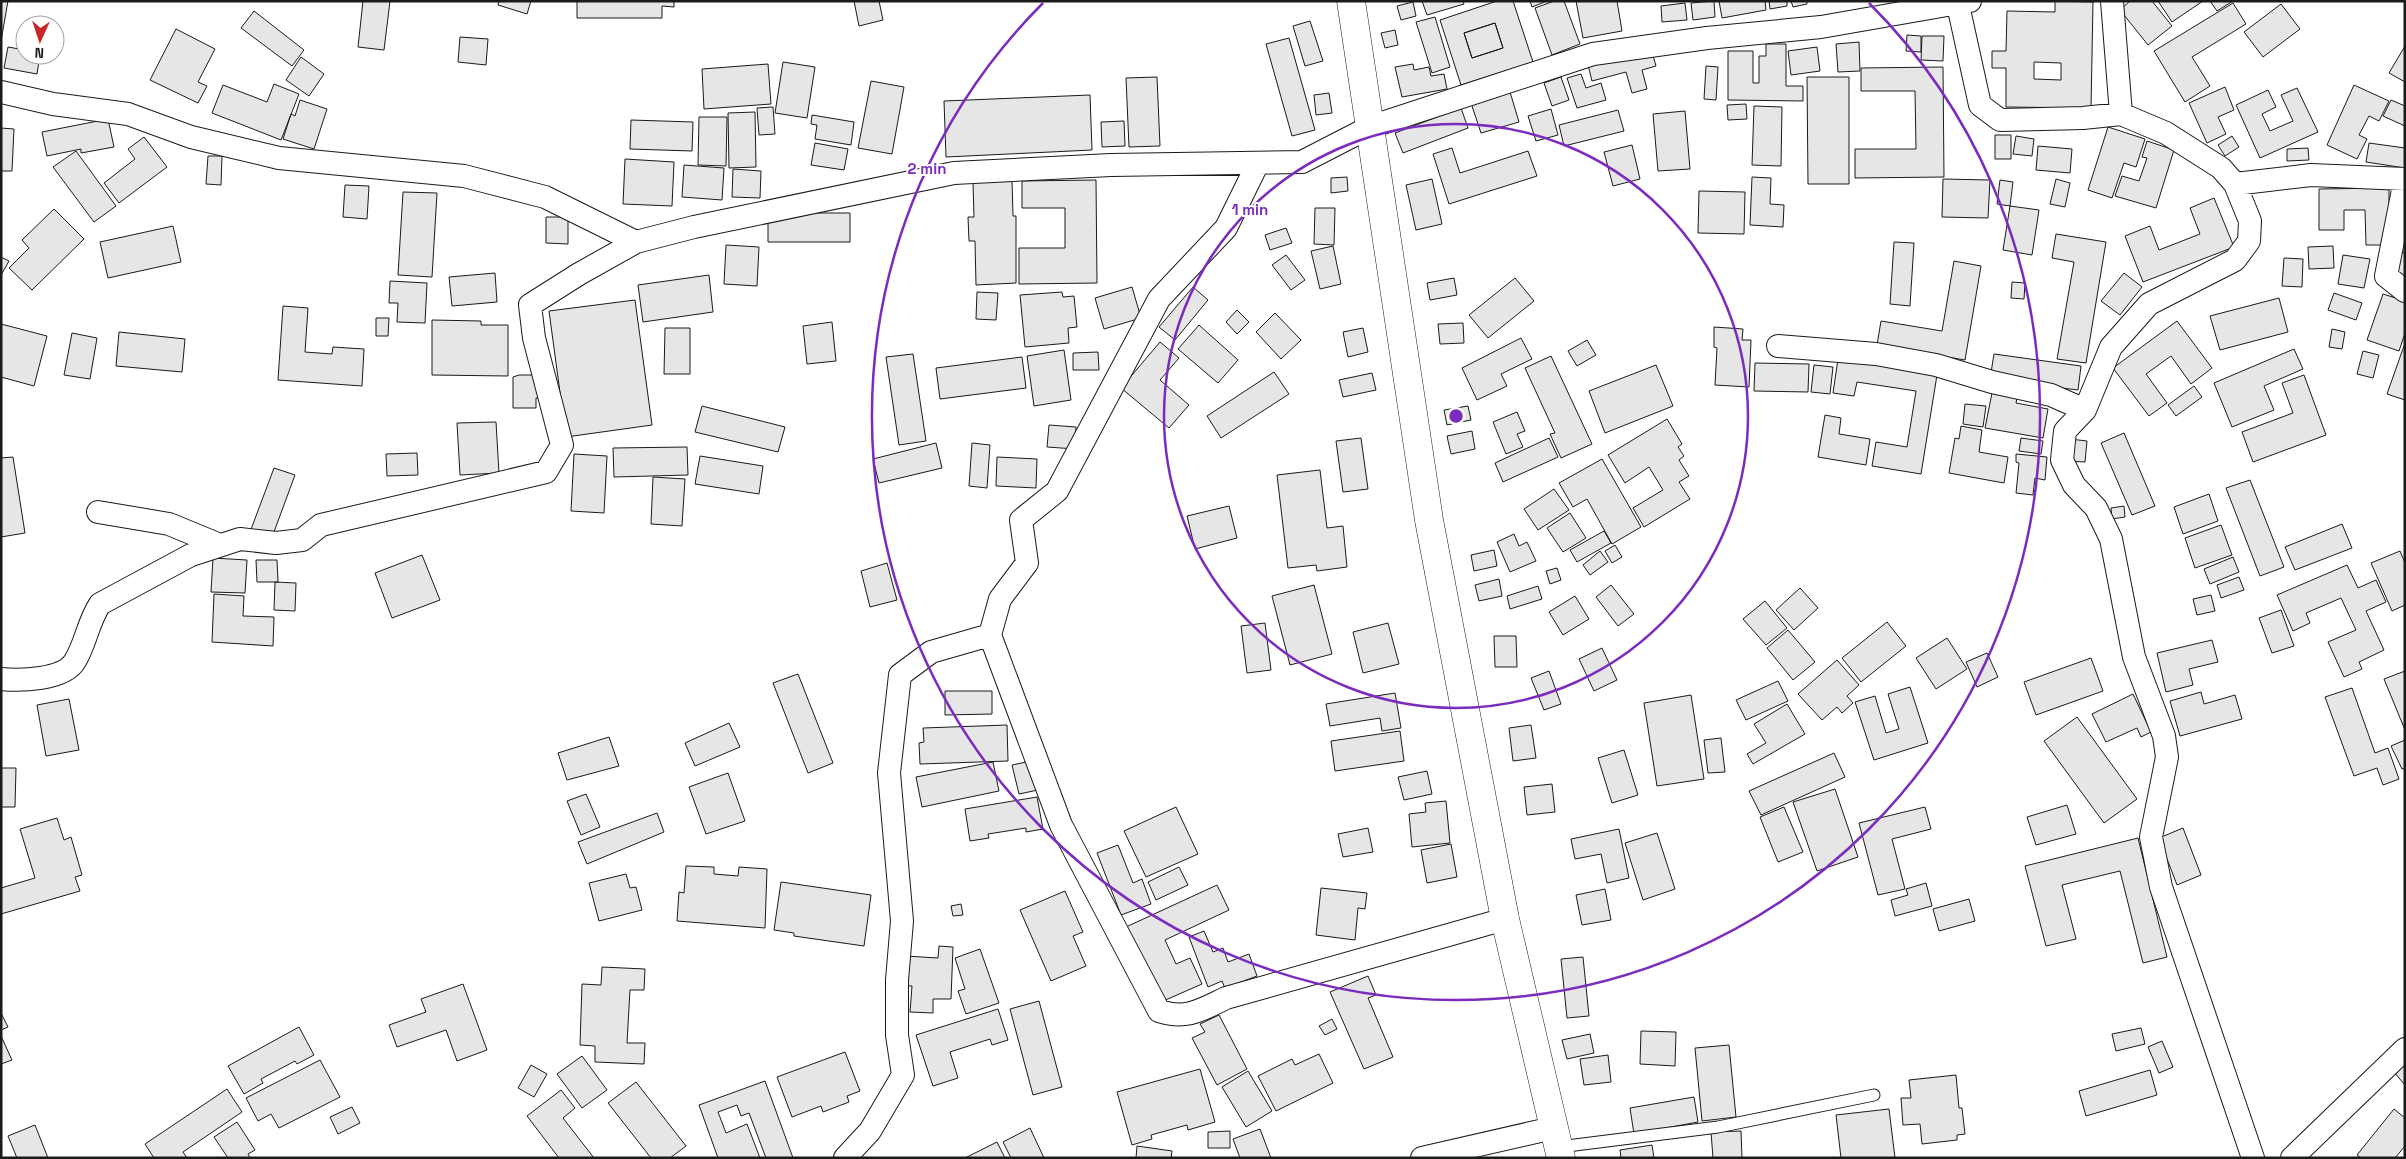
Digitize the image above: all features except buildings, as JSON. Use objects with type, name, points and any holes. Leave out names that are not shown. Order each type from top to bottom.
[{"type":"highway","points":[[1351,1],[1429,520],[1505,919],[1558,1144]]},
{"type":"street","points":[[2112,1],[2121,114]]},
{"type":"street","points":[[1,679],[21,682],[56,675],[74,663],[91,618],[100,604],[191,555],[240,539],[276,543],[302,540],[321,525],[546,472],[562,445],[534,338],[530,305],[579,274],[636,242],[713,223],[954,173],[1111,166],[1302,162],[1370,127],[1592,54],[1707,38],[1821,28],[1964,3],[1980,105],[2000,120],[2083,118],[2121,114],[2166,132],[2221,168],[2235,184],[2250,222],[2249,241],[2235,260],[2149,304],[2111,347],[2085,410],[2065,431],[2062,460],[2074,485],[2096,508],[2111,539],[2134,658],[2164,736],[2166,758],[2152,837],[2161,887],[2253,1158]]},
{"type":"street","points":[[1,92],[53,104],[128,114],[191,137],[279,158],[364,168],[464,176],[545,197],[636,242]]},
{"type":"street","points":[[1258,163],[1226,228],[1159,298],[1057,491],[1021,520],[1027,563],[1000,599],[990,635],[1061,824],[1159,1011],[1173,1016],[1189,1015],[1226,998],[1505,919]]},
{"type":"street","points":[[2235,184],[2311,175],[2405,180],[2386,276],[2405,290]]},
{"type":"street","points":[[1778,346],[1876,354],[1936,365],[1992,382],[2051,395],[2085,410]]},
{"type":"street","points":[[98,512],[169,524],[220,545]]},
{"type":"street","points":[[845,1158],[870,1131],[903,1075],[897,1035],[897,980],[902,921],[889,773],[900,675],[931,652],[990,635]]},
{"type":"street","points":[[2292,1158],[2405,1049]]},
{"type":"street","points":[[1422,1158],[1558,1144]]},
{"type":"lane","points":[[1558,1144],[1718,1127],[1874,1095]]}]
